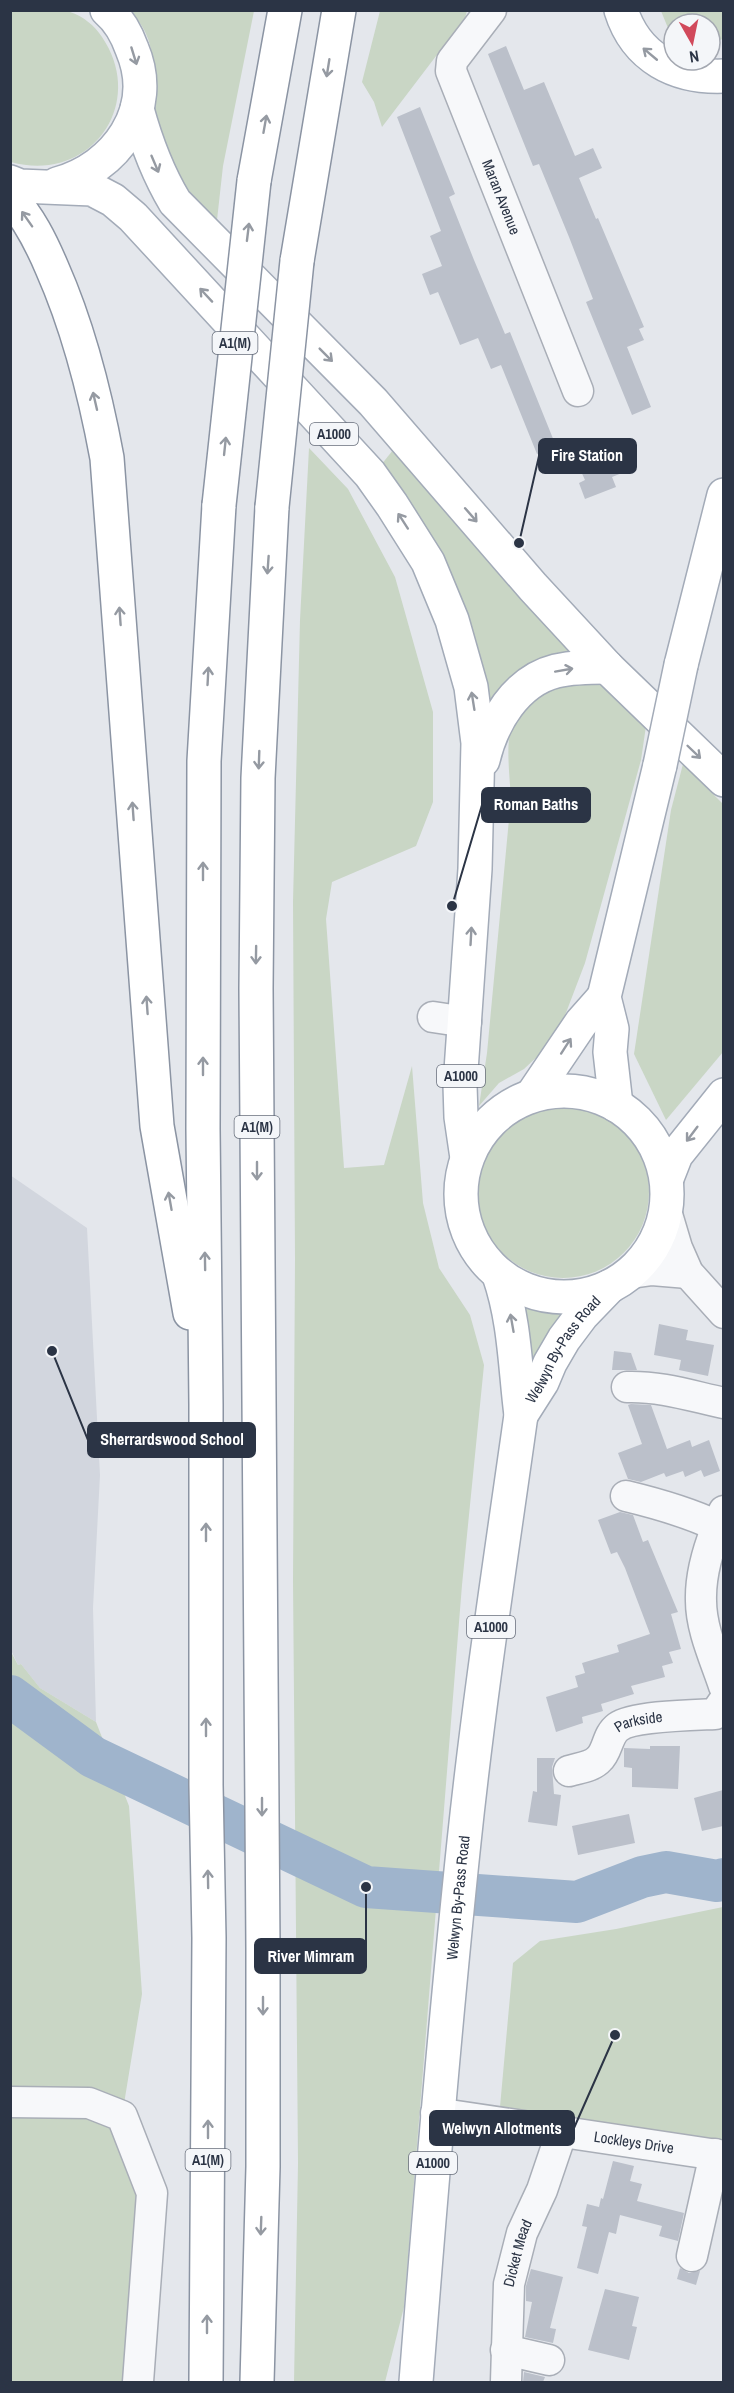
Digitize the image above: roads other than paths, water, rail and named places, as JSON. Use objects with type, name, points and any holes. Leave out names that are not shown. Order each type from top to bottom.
[{"type":"main road","points":[[10,182],[20,186],[52,186],[76,179],[97,168],[115,151],[128,131],[136,109],[140,83],[136,58],[126,34],[107,10]]},
{"type":"main road","name":"A1(M)","points":[[206,2382],[209,1938],[206,1785],[203,1130],[204,761],[219,505],[254,181],[285,10]]},
{"type":"main road","name":"A1(M)","points":[[257,2382],[263,2167],[256,988],[258,778],[272,507],[297,261],[339,10]]},
{"type":"main road","points":[[616,14],[647,53],[664,65],[684,73],[705,77],[723,76]]},
{"type":"main road","points":[[136,109],[148,147],[175,202],[373,402],[533,587],[607,667],[723,780]]},
{"type":"main road","name":"A1000","points":[[52,186],[92,189],[113,200],[133,217],[333,431],[370,474],[428,562],[463,653],[474,706],[478,780],[466,1022],[460,1085],[461,1117],[467,1158]]},
{"type":"main road","points":[[10,197],[31,224],[67,301],[82,349],[106,458],[157,1126],[206,1404]]},
{"type":"main road","points":[[616,1105],[610,1052],[612,1029],[604,997],[723,495]]},
{"type":"main road","name":"A1000","points":[[478,780],[488,738],[495,724],[525,687],[540,677],[556,671],[607,667]]},
{"type":"main road","points":[[533,1094],[581,1023],[604,997]]},
{"type":"main road","points":[[557,1091],[577,1093],[597,1097],[616,1105],[631,1115],[648,1132],[660,1154],[667,1178],[666,1212],[654,1245],[620,1280],[581,1296],[552,1297],[524,1290],[499,1275],[484,1260],[472,1242],[464,1222],[460,1200],[461,1179],[467,1158],[489,1123],[503,1110],[533,1094],[557,1091]]},
{"type":"main road","points":[[667,1178],[676,1155],[723,1095]]},
{"type":"main road","name":"Welwyn By-Pass Road","points":[[416,2382],[436,2113],[464,1840],[483,1682],[521,1415],[513,1332],[507,1297],[499,1275]]},
{"type":"main road","name":"Welwyn By-Pass Road","points":[[521,1415],[542,1382],[564,1339],[582,1315],[620,1280]]},
{"type":"street","name":"Maran Avenue","points":[[491,10],[452,60],[451,71],[578,391]]},
{"type":"street","points":[[433,1017],[466,1022]]},
{"type":"street","points":[[666,1212],[677,1248],[688,1273],[723,1313]]},
{"type":"street","points":[[620,1280],[652,1270],[688,1273]]},
{"type":"street","points":[[627,1387],[675,1390],[723,1403]]},
{"type":"street","points":[[626,1496],[657,1503],[688,1516],[720,1519],[708,1550],[701,1602],[704,1622],[723,1686]]},
{"type":"street","name":"Parkside","points":[[568,1771],[589,1766],[600,1759],[611,1734],[618,1726],[632,1721],[715,1714],[723,1701]]},
{"type":"street","points":[[10,2102],[88,2103],[122,2116],[152,2193],[138,2382]]},
{"type":"street","name":"Lockleys Drive","points":[[436,2113],[719,2155]]},
{"type":"street","name":"Dicket Mead","points":[[506,2382],[509,2284],[522,2233],[542,2190],[562,2131]]},
{"type":"street","points":[[692,2256],[719,2155]]},
{"type":"street","points":[[506,2350],[549,2360]]},
{"type":"waterway","points":[[10,1696],[93,1757],[366,1887],[577,1902],[642,1877],[666,1872],[717,1881],[724,1879]]},
{"type":"place","name":"Fire Station","points":[[519,543]]},
{"type":"place","name":"Roman Baths","points":[[452,906]]},
{"type":"place","name":"Sherrardswood School","points":[[52,1351]]},
{"type":"place","name":"River Mimram","points":[[366,1887]]},
{"type":"place","name":"Welwyn Allotments","points":[[615,2035]]}]
